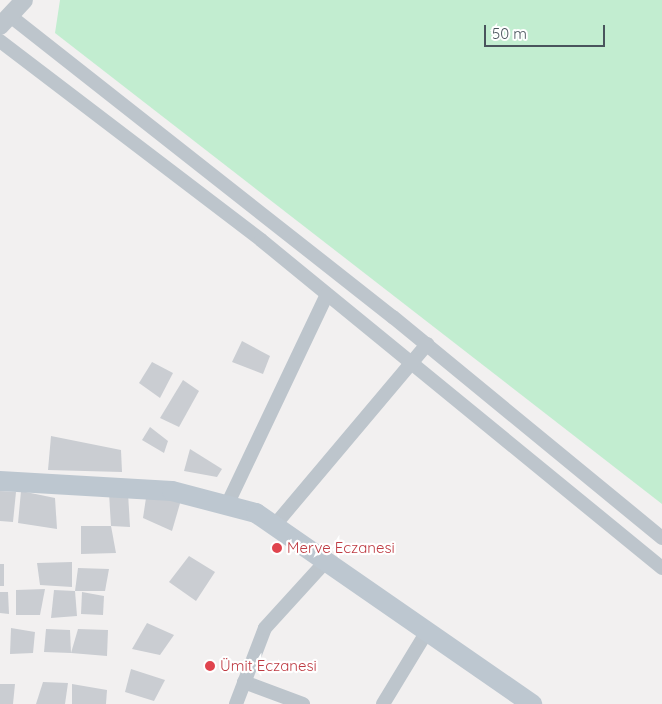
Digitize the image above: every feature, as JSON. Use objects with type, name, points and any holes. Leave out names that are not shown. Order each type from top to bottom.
[{"type":"main road","points":[[0,481],[172,491],[256,513],[426,633],[532,704]]},
{"type":"street","points":[[24,0],[3,12],[427,344],[662,538]]},
{"type":"street","points":[[0,41],[327,294],[662,568]]},
{"type":"street","points":[[226,505],[327,294]]},
{"type":"street","points":[[274,526],[414,364],[427,344]]},
{"type":"street","points":[[236,704],[266,628],[325,562]]},
{"type":"street","points":[[383,704],[426,633]]},
{"type":"street","points":[[244,682],[303,704]]},
{"type":"green space","points":[[60,0],[662,0],[662,504],[55,33]]},
{"type":"building","points":[[242,341],[270,356],[263,374],[232,362]]},
{"type":"building","points":[[152,362],[173,373],[160,398],[139,383]]},
{"type":"building","points":[[183,380],[199,391],[179,427],[160,418]]},
{"type":"building","points":[[150,427],[168,441],[164,453],[142,440]]},
{"type":"building","points":[[51,436],[121,450],[122,472],[48,470]]},
{"type":"building","points":[[190,449],[222,469],[217,477],[184,471]]},
{"type":"building","points":[[0,491],[16,492],[13,522],[0,521]]},
{"type":"building","points":[[21,491],[55,498],[57,529],[18,523]]},
{"type":"building","points":[[109,493],[128,493],[130,527],[111,526]]},
{"type":"building","points":[[146,498],[181,500],[172,531],[143,518]]},
{"type":"building","points":[[81,526],[111,526],[116,553],[81,554]]},
{"type":"building","points":[[189,556],[215,572],[196,601],[169,582]]},
{"type":"building","points":[[72,562],[72,587],[40,585],[37,563]]},
{"type":"building","points":[[0,564],[4,564],[4,586],[0,586]]},
{"type":"building","points":[[78,568],[109,569],[105,591],[75,591]]},
{"type":"building","points":[[45,589],[40,615],[16,615],[16,590]]},
{"type":"building","points":[[54,590],[75,591],[77,616],[51,618]]},
{"type":"building","points":[[0,592],[8,592],[9,614],[0,613]]},
{"type":"building","points":[[82,592],[104,596],[103,615],[81,614]]},
{"type":"building","points":[[147,623],[174,635],[160,655],[132,649]]},
{"type":"building","points":[[11,628],[35,632],[33,653],[10,654]]},
{"type":"building","points":[[46,629],[70,630],[71,653],[44,652]]},
{"type":"building","points":[[78,629],[108,630],[107,656],[71,653]]},
{"type":"building","points":[[131,669],[165,680],[154,701],[125,692]]},
{"type":"building","points":[[43,682],[68,683],[65,704],[36,704]]},
{"type":"building","points":[[0,684],[15,684],[13,704],[0,704]]},
{"type":"building","points":[[72,684],[107,690],[106,704],[72,704]]},
{"type":"place","name":"Merve Eczanesi","points":[[277,548]]},
{"type":"place","name":"Ümit Eczanesi","points":[[210,666]]}]
